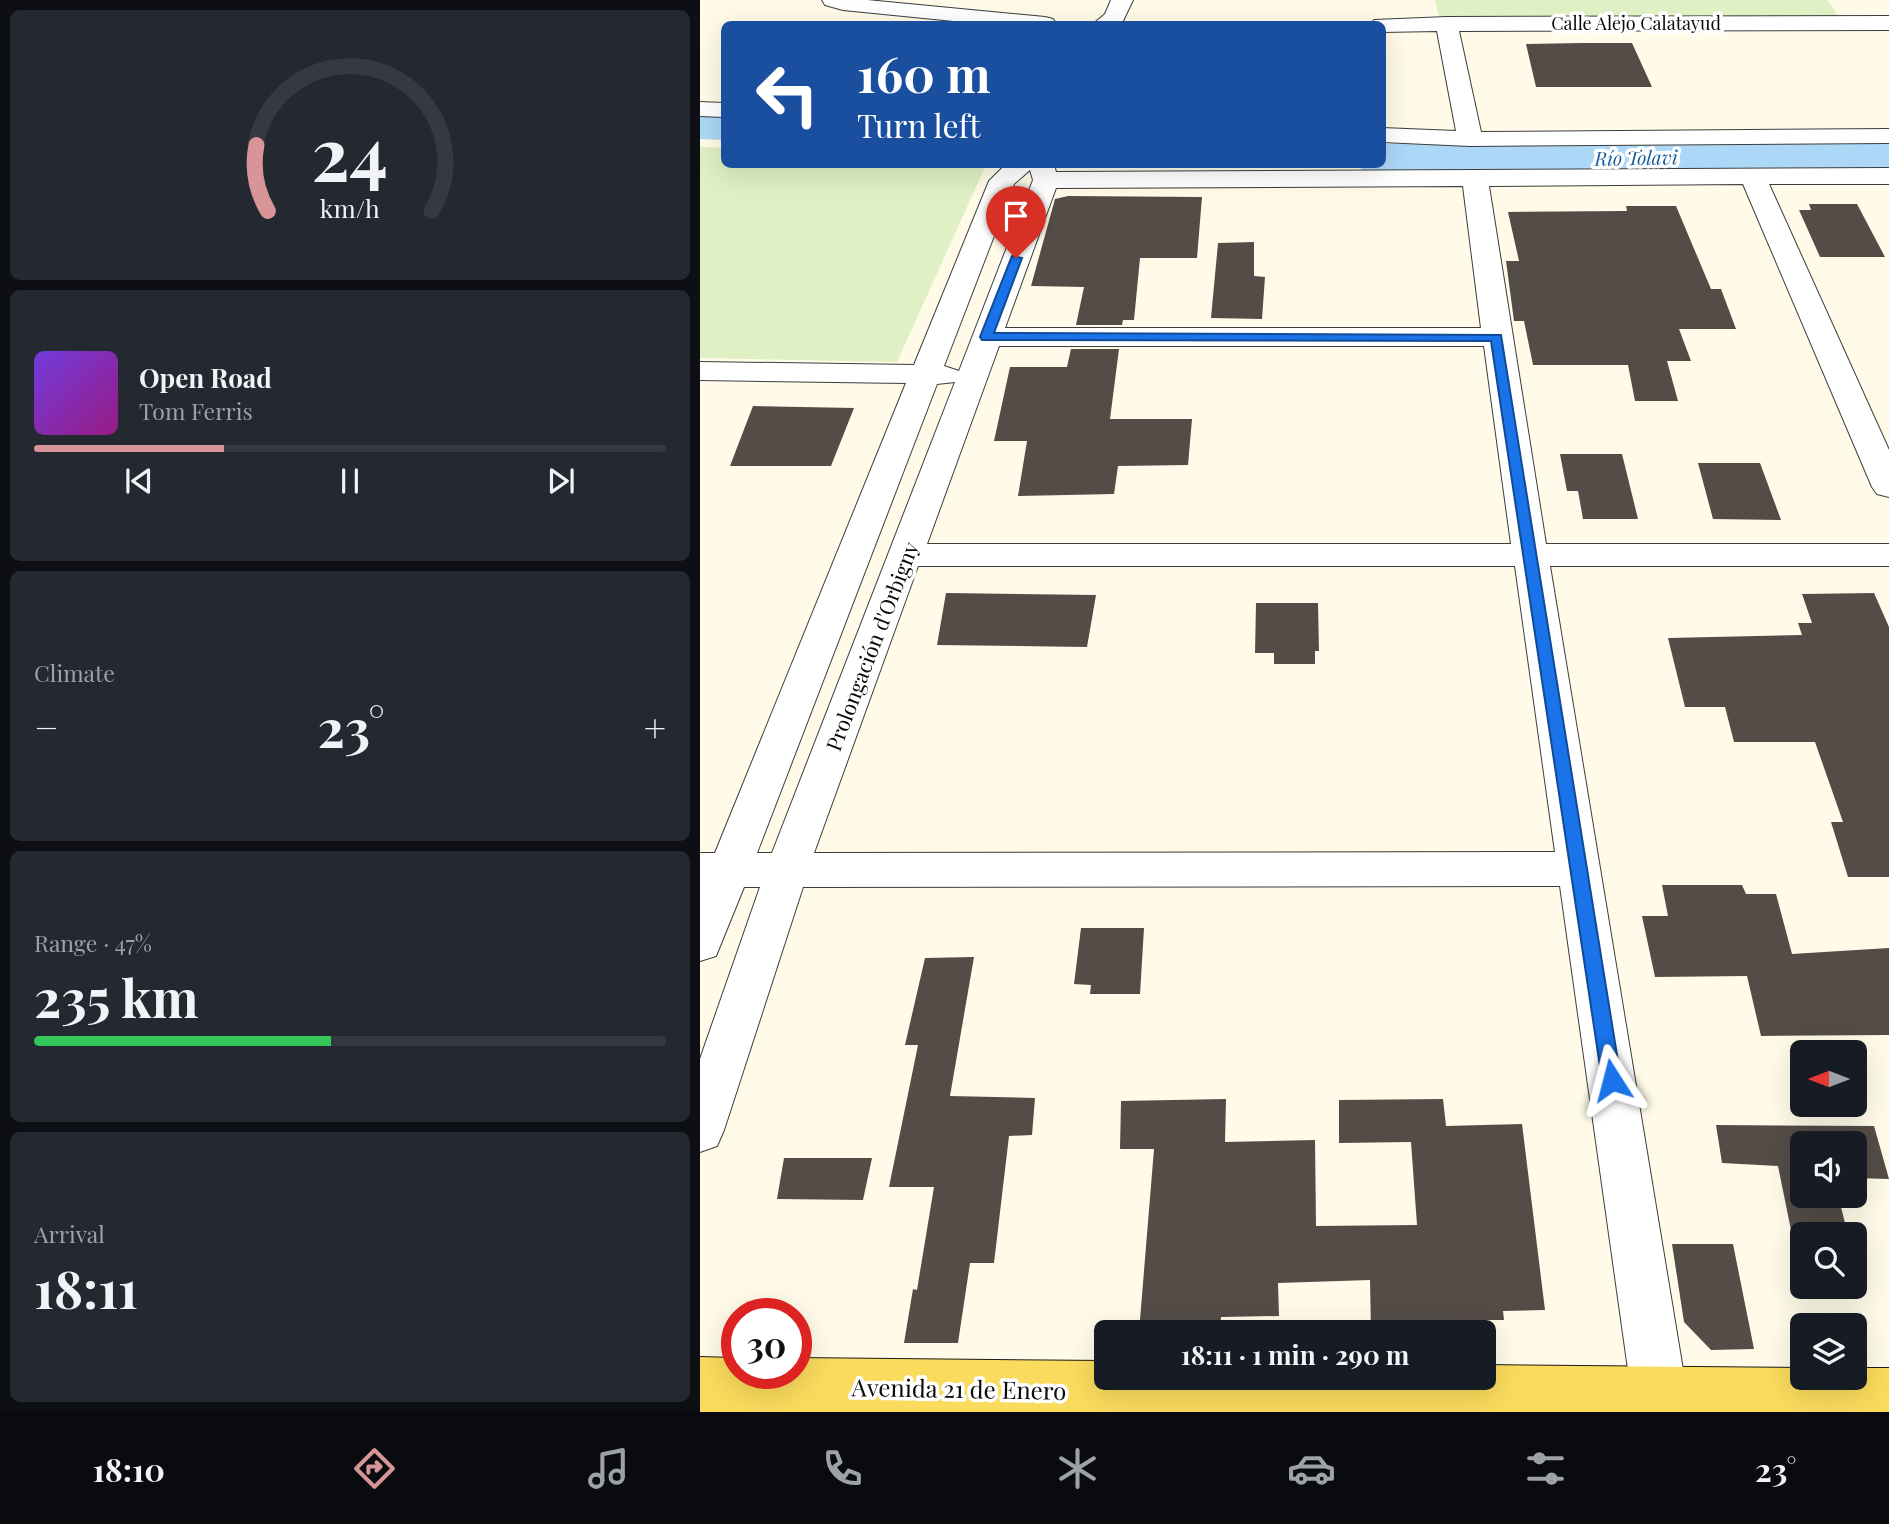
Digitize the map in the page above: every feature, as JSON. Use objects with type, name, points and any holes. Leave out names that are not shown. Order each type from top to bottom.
[{"type":"main road","name":"Avenida 21 de Enero","points":[[700,1385],[1661,1404],[1889,1396]]},
{"type":"street","points":[[833,0],[904,5],[1023,21]]},
{"type":"street","points":[[1109,21],[1114,18],[1122,0]]},
{"type":"street","points":[[1420,0],[1436,24],[1470,139]]},
{"type":"street","points":[[1843,0],[1859,23]]},
{"type":"street","name":"Calle Alejo Calatayud","points":[[1386,25],[1889,23]]},
{"type":"street","points":[[700,109],[721,110]]},
{"type":"street","points":[[1386,135],[1470,139],[1889,136]]},
{"type":"street","points":[[700,943],[714,870],[924,374],[1002,181],[1036,170],[1475,178],[1889,176]]},
{"type":"street","name":"Prolongación d'Orbigny","points":[[700,1130],[787,869],[986,337],[1036,170]]},
{"type":"street","points":[[1754,177],[1889,487]]},
{"type":"street","points":[[1475,178],[1661,1404]]},
{"type":"street","points":[[986,337],[1497,337]]},
{"type":"street","points":[[700,371],[970,376]]},
{"type":"street","points":[[906,555],[1889,555]]},
{"type":"street","points":[[714,870],[1579,869]]},
{"type":"green space","points":[[1435,0],[1828,0],[1839,17],[1439,19]]},
{"type":"green space","points":[[700,147],[721,148],[721,168],[985,168],[897,362],[700,358]]},
{"type":"building","points":[[1632,43],[1652,87],[1536,87],[1526,44]]},
{"type":"building","points":[[1068,196],[1202,197],[1197,258],[1140,258],[1134,320],[1123,320],[1122,325],[1076,325],[1084,287],[1031,286],[1055,199]]},
{"type":"building","points":[[1809,204],[1857,204],[1885,257],[1820,257],[1799,210],[1811,210]]},
{"type":"building","points":[[1626,206],[1676,206],[1711,289],[1721,289],[1736,329],[1679,329],[1691,361],[1667,361],[1678,401],[1635,401],[1628,365],[1533,365],[1524,321],[1514,321],[1506,261],[1519,261],[1508,212],[1627,211]]},
{"type":"building","points":[[1254,242],[1254,276],[1265,277],[1262,319],[1211,318],[1218,243]]},
{"type":"building","points":[[1071,349],[1119,349],[1110,419],[1192,419],[1188,465],[1118,466],[1114,494],[1018,496],[1027,441],[994,441],[1010,367],[1067,367]]},
{"type":"building","points":[[753,406],[854,408],[831,466],[730,466]]},
{"type":"building","points":[[1560,454],[1622,454],[1638,519],[1583,519],[1578,491],[1567,491]]},
{"type":"building","points":[[1698,463],[1760,463],[1781,520],[1713,519]]},
{"type":"building","points":[[946,593],[1096,595],[1087,647],[937,645]]},
{"type":"building","points":[[1874,593],[1889,627],[1889,877],[1848,877],[1831,822],[1843,822],[1815,742],[1734,742],[1725,707],[1685,707],[1668,638],[1802,635],[1798,623],[1812,623],[1802,594]]},
{"type":"building","points":[[1256,603],[1318,603],[1319,651],[1315,651],[1315,664],[1274,664],[1274,653],[1255,653]]},
{"type":"building","points":[[1662,885],[1742,885],[1746,894],[1776,894],[1792,954],[1889,948],[1889,1035],[1761,1036],[1747,976],[1655,977],[1642,916],[1668,916]]},
{"type":"building","points":[[1081,928],[1144,928],[1140,994],[1090,994],[1091,985],[1074,984]]},
{"type":"building","points":[[974,957],[950,1096],[1035,1098],[1032,1135],[1009,1136],[994,1263],[970,1263],[958,1343],[904,1343],[913,1289],[917,1290],[934,1187],[889,1187],[918,1045],[905,1045],[925,958]]},
{"type":"building","points":[[1226,1099],[1225,1142],[1315,1140],[1316,1226],[1417,1225],[1411,1142],[1339,1143],[1339,1100],[1443,1099],[1446,1126],[1522,1124],[1545,1310],[1503,1311],[1504,1320],[1371,1320],[1370,1280],[1278,1283],[1279,1316],[1221,1317],[1221,1320],[1140,1320],[1154,1149],[1120,1149],[1121,1101]]},
{"type":"building","points":[[1716,1125],[1874,1126],[1889,1179],[1867,1178],[1867,1131],[1790,1131],[1790,1208],[1841,1208],[1845,1222],[1790,1222],[1790,1225],[1778,1166],[1722,1163]]},
{"type":"building","points":[[784,1158],[872,1158],[863,1200],[777,1199]]},
{"type":"building","points":[[1672,1244],[1733,1244],[1754,1349],[1711,1350],[1684,1322]]},
{"type":"waterway","name":"Río Tolavi","points":[[700,123],[721,125]]},
{"type":"waterway","name":"Río Tolavi","points":[[1386,160],[1889,155]]},
{"type":"route","points":[[1016,258],[986,337],[1497,337],[1612,1080]]}]
